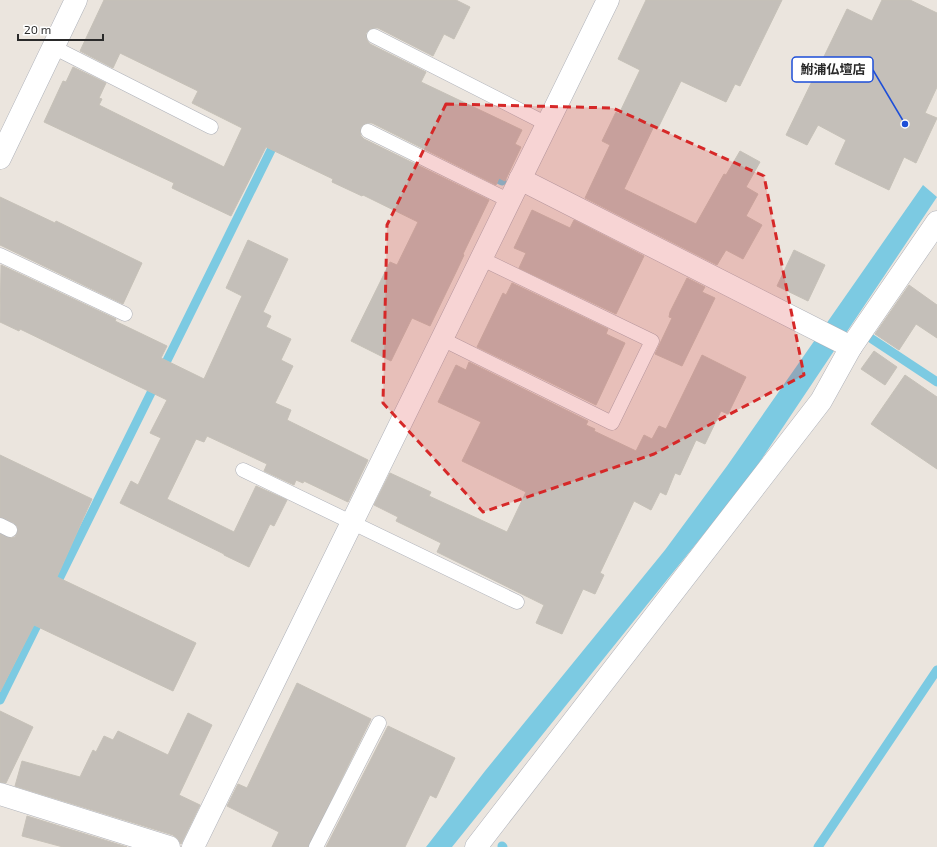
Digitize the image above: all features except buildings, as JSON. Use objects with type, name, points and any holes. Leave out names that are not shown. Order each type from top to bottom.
[{"type":"street","points":[[1,151],[76,0]]},
{"type":"street","points":[[193,847],[608,0]]},
{"type":"street","points":[[520,180],[847,345]]},
{"type":"street","points":[[476,847],[821,401],[847,345],[937,222]]},
{"type":"street","points":[[0,794],[169,847]]},
{"type":"lane","points":[[374,36],[547,124]]},
{"type":"lane","points":[[53,47],[211,127]]},
{"type":"lane","points":[[368,131],[510,202]]},
{"type":"lane","points":[[0,255],[125,314]]},
{"type":"lane","points":[[442,339],[612,423],[652,341],[482,259]]},
{"type":"lane","points":[[243,470],[517,602]]},
{"type":"lane","points":[[316,847],[379,723]]},
{"type":"highlighted area","points":[[446,104],[613,108],[764,176],[804,375],[654,454],[483,512],[383,403],[387,225]]},
{"type":"water","points":[[923,185],[937,197],[749,478],[452,847],[426,847],[485,771],[665,550],[727,466]]},
{"type":"waterway","points":[[54,589],[276,140]]},
{"type":"waterway","points":[[488,174],[502,181]]},
{"type":"waterway","points":[[872,339],[937,382]]},
{"type":"waterway","points":[[0,700],[42,615]]},
{"type":"waterway","points":[[818,847],[937,670]]},
{"type":"place","name":"鮒浦仏壇店","points":[[905,124]]}]
